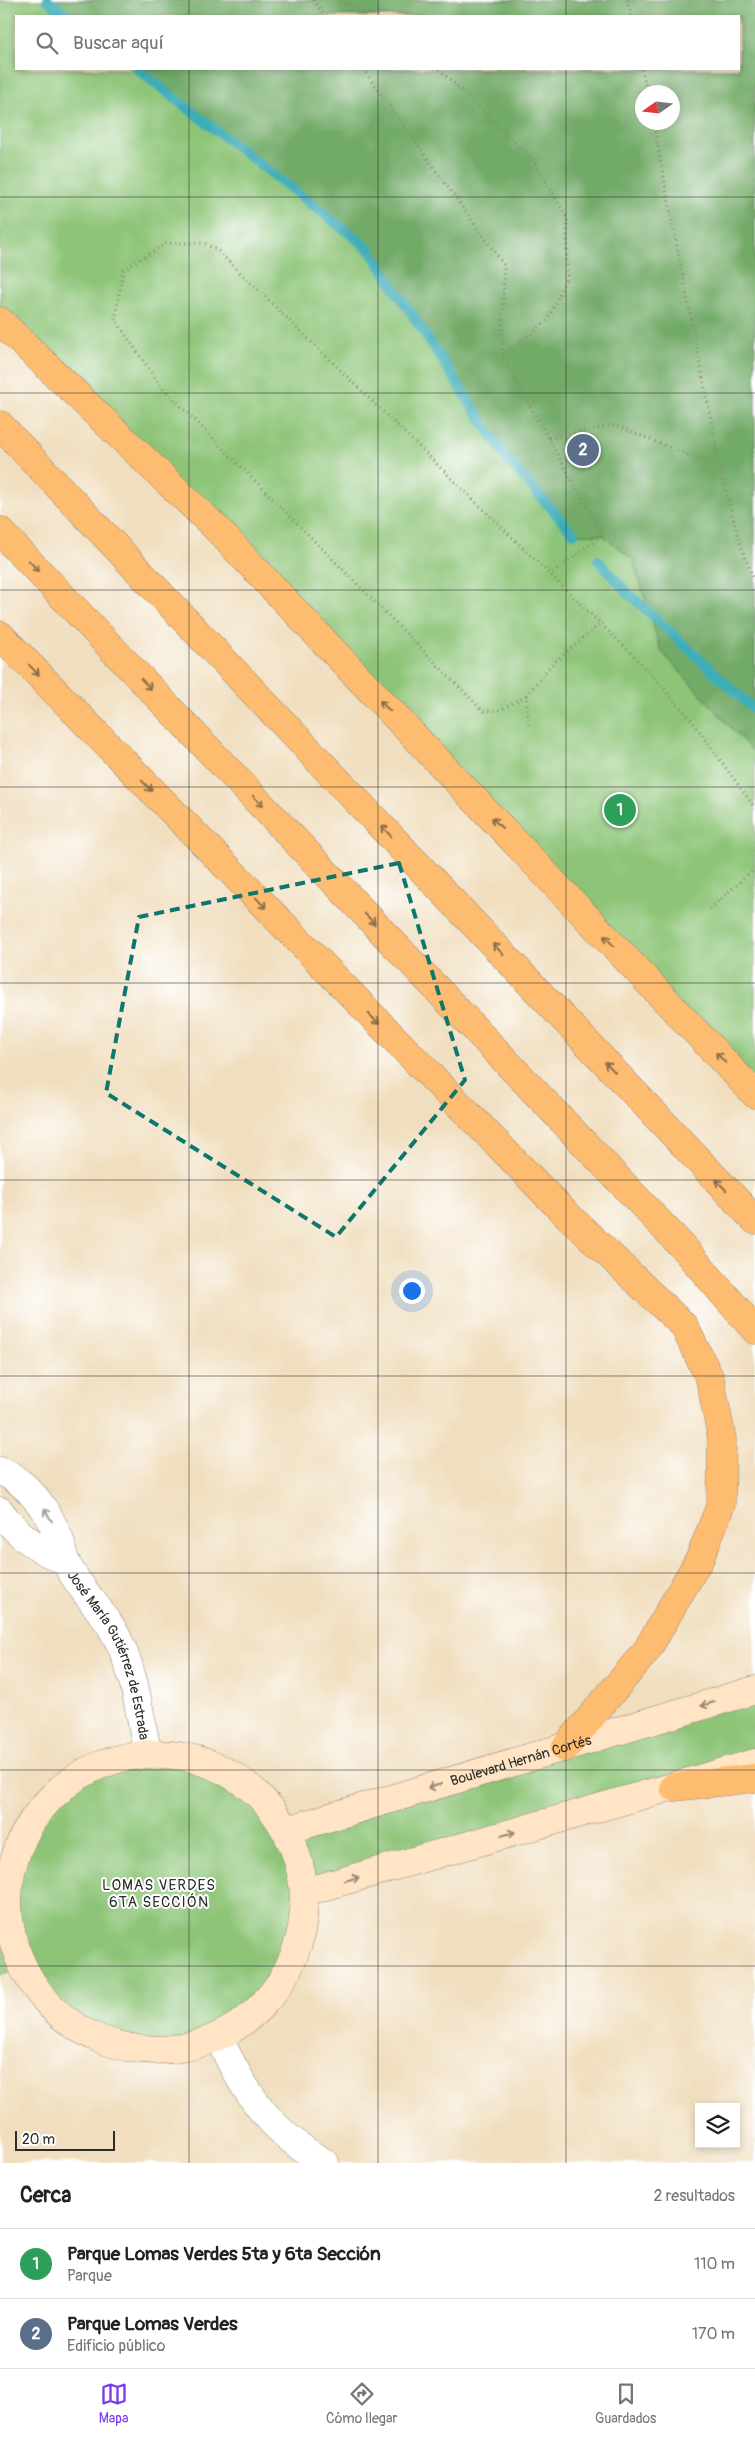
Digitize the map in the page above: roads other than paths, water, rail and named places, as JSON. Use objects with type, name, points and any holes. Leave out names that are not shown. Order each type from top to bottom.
[{"type":"highway","points":[[0,321],[216,528],[755,1094]]},
{"type":"highway","points":[[0,425],[755,1220]]},
{"type":"highway","points":[[0,531],[681,1245],[755,1330]]},
{"type":"highway","points":[[0,635],[546,1193],[684,1326],[710,1379],[722,1439],[721,1504],[700,1558],[647,1650],[565,1748]]},
{"type":"highway","points":[[674,1787],[755,1778]]},
{"type":"main road","name":"Boulevard Hernán Cortés","points":[[287,1830],[755,1690]]},
{"type":"main road","points":[[147,1752],[189,1756],[228,1771],[262,1796],[287,1830],[305,1892],[297,1952],[267,2003],[219,2038],[163,2052],[107,2044],[58,2014],[11,1972],[10,1933],[4,1896],[19,1842],[50,1797],[94,1765],[147,1752]]},
{"type":"main road","points":[[305,1892],[755,1763]]},
{"type":"street","name":"José María Gutiérrez de Estrada","points":[[0,1471],[24,1487],[39,1502],[60,1540],[65,1561],[111,1627],[134,1678],[147,1752]]},
{"type":"street","name":"José María Gutiérrez de Estrada","points":[[0,1511],[10,1526],[26,1541],[45,1553],[65,1561]]},
{"type":"street","points":[[219,2038],[246,2091],[268,2119],[294,2144],[325,2163]]},
{"type":"waterway","points":[[47,0],[67,15]]},
{"type":"waterway","points":[[138,70],[369,249],[509,462],[574,534]]},
{"type":"waterway","points":[[598,560],[628,593],[755,710]]},
{"type":"place","name":"Parque Lomas Verdes","points":[[583,450]]},
{"type":"place","name":"Parque Lomas Verdes 5ta y 6ta Sección","points":[[620,810]]},
{"type":"district","name":"LOMAS VERDES 6TA SECCIÓN","points":[[159,1894]]}]
